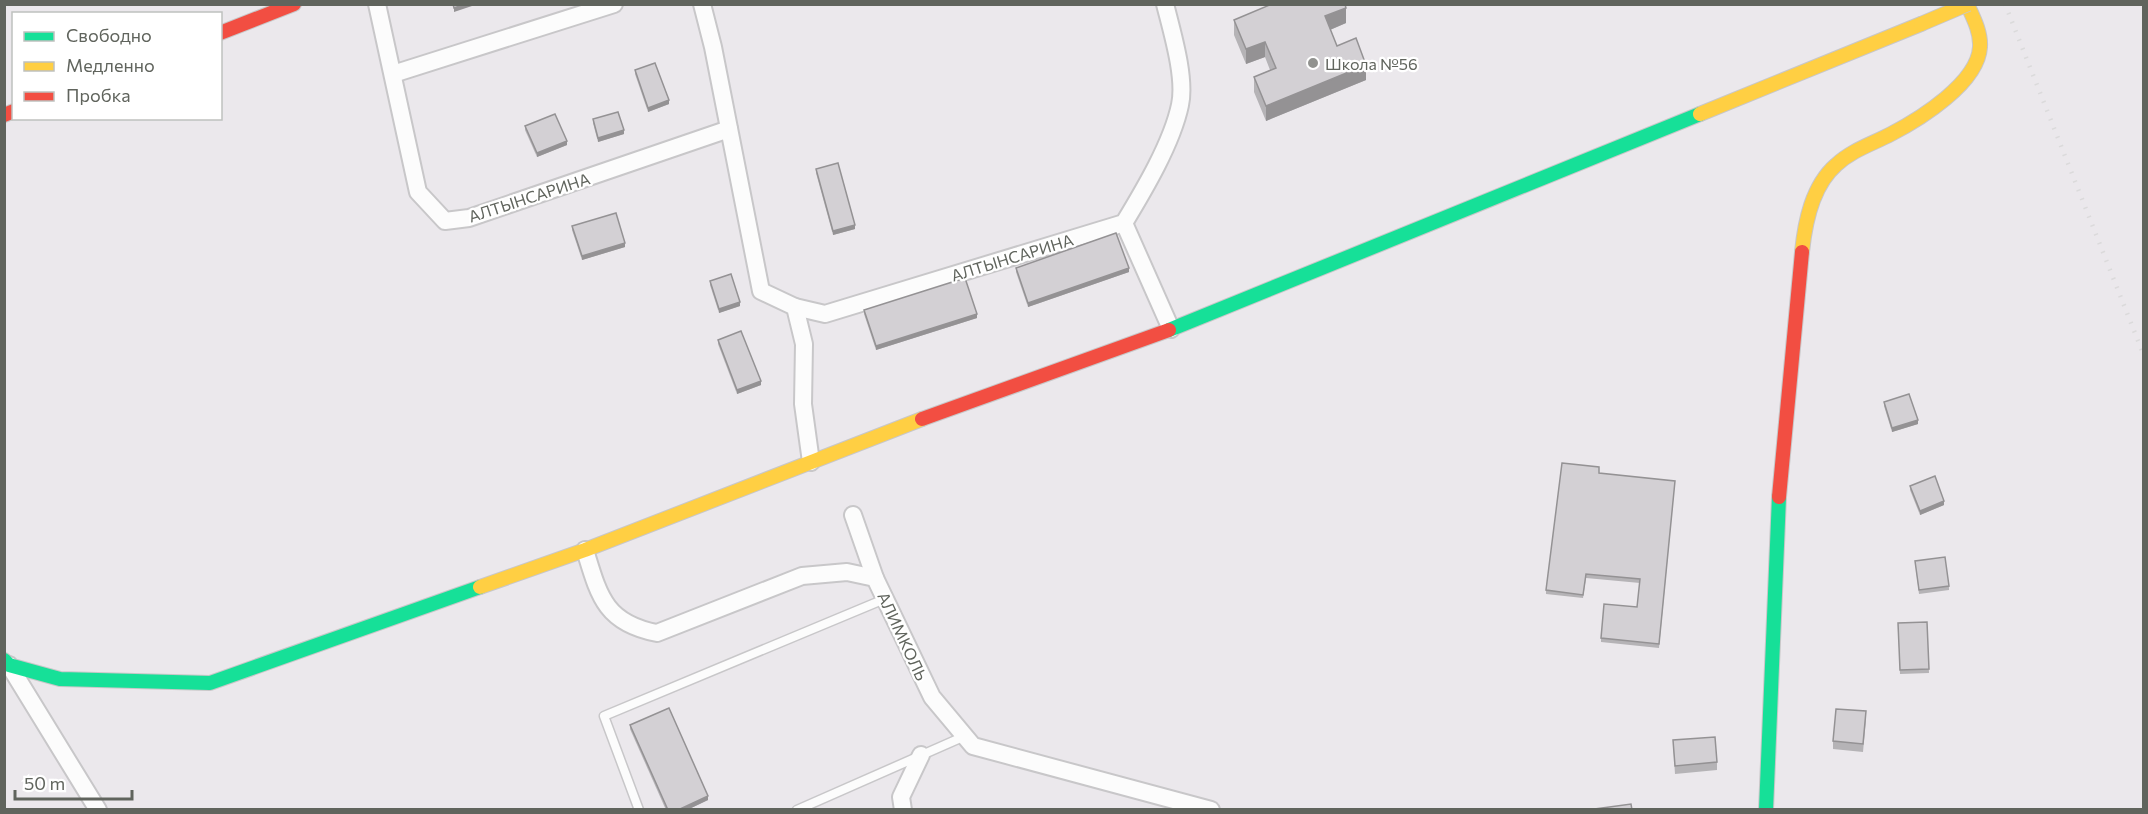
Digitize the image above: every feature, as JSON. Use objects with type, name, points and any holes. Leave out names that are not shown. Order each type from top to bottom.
[{"type":"street","points":[[222,32],[294,4]]},
{"type":"street","name":"АЛТЫНСАРИНА","points":[[377,4],[418,192],[445,221],[469,218],[729,129]]},
{"type":"street","points":[[393,74],[614,4]]},
{"type":"street","name":"АЛТЫНСАРИНА","points":[[702,4],[761,291],[795,307],[825,314],[1124,223]]},
{"type":"street","points":[[1165,4],[1178,54],[1180,104],[1154,172],[1124,223],[1171,329]]},
{"type":"street","points":[[7,663],[60,679],[210,683],[585,550],[811,462],[1171,329],[1968,4],[1979,39],[1980,49],[1976,66],[1941,101],[1895,132],[1843,158],[1814,191],[1804,232],[1779,503],[1766,810]]},
{"type":"street","points":[[795,307],[804,344],[803,404],[811,462]]},
{"type":"street","points":[[853,515],[875,578]]},
{"type":"street","name":"АЛИМКОЛЬ","points":[[585,550],[596,588],[612,613],[634,628],[657,633],[802,576],[847,572],[875,578],[887,598],[932,697],[973,746],[1211,810]]},
{"type":"street","points":[[7,663],[99,810]]},
{"type":"street","points":[[903,810],[901,797],[921,755]]},
{"type":"lane","points":[[639,810],[604,716],[887,598]]},
{"type":"lane","points":[[797,810],[965,736]]},
{"type":"building","points":[[453,4],[465,4],[454,8]]},
{"type":"building","name":"Школа №56","points":[[1272,4],[1345,4],[1346,8],[1325,16],[1337,46],[1356,38],[1366,65],[1266,106],[1254,77],[1276,68],[1265,42],[1246,49],[1234,20]]},
{"type":"building","points":[[655,63],[669,100],[648,108],[635,70]]},
{"type":"building","points":[[618,112],[624,130],[598,138],[593,119]]},
{"type":"building","points":[[555,114],[567,141],[537,153],[525,126]]},
{"type":"building","points":[[838,163],[855,225],[833,231],[816,169]]},
{"type":"building","points":[[616,213],[625,243],[582,256],[572,226]]},
{"type":"building","points":[[1116,233],[1129,268],[1028,303],[1016,268]]},
{"type":"building","points":[[731,274],[740,302],[719,309],[710,281]]},
{"type":"building","points":[[965,278],[977,314],[876,346],[864,310]]},
{"type":"building","points":[[741,331],[761,381],[737,390],[718,340]]},
{"type":"building","points":[[1909,394],[1918,420],[1892,428],[1884,402]]},
{"type":"building","points":[[1562,463],[1599,467],[1599,473],[1675,481],[1659,644],[1601,638],[1604,604],[1637,607],[1640,579],[1586,574],[1583,595],[1546,590]]},
{"type":"building","points":[[1935,476],[1944,501],[1920,511],[1910,486]]},
{"type":"building","points":[[1945,557],[1949,586],[1919,590],[1915,561]]},
{"type":"building","points":[[1927,622],[1929,669],[1900,670],[1898,623]]},
{"type":"building","points":[[669,708],[708,796],[678,810],[668,810],[630,725]]},
{"type":"building","points":[[1836,709],[1866,711],[1863,744],[1833,741]]},
{"type":"building","points":[[1715,737],[1717,762],[1675,766],[1673,740]]},
{"type":"building","points":[[1631,804],[1632,810],[1595,810],[1595,809]]},
{"type":"railway","points":[[2005,4],[2144,356]]},
{"type":"traffic: fast","points":[[1169,330],[1700,114]]},
{"type":"traffic: fast","points":[[1766,810],[1779,497]]},
{"type":"traffic: fast","points":[[4,660],[9,665],[60,679],[210,683],[480,587]]},
{"type":"traffic: slow","points":[[1802,252],[1805,229],[1815,194],[1836,165],[1849,155],[1884,138],[1931,109],[1946,98],[1969,74],[1977,60],[1980,41],[1967,4]]},
{"type":"traffic: slow","points":[[1921,24],[1968,4]]},
{"type":"traffic: slow","points":[[1700,114],[1921,24]]},
{"type":"traffic: slow","points":[[480,587],[585,550],[922,419]]},
{"type":"traffic: jam","points":[[222,32],[294,4]]},
{"type":"traffic: jam","points":[[4,115],[12,112]]},
{"type":"traffic: jam","points":[[1779,497],[1802,252]]},
{"type":"traffic: jam","points":[[922,419],[1169,330]]},
{"type":"place","name":"Школа №56","points":[[1313,63]]}]
